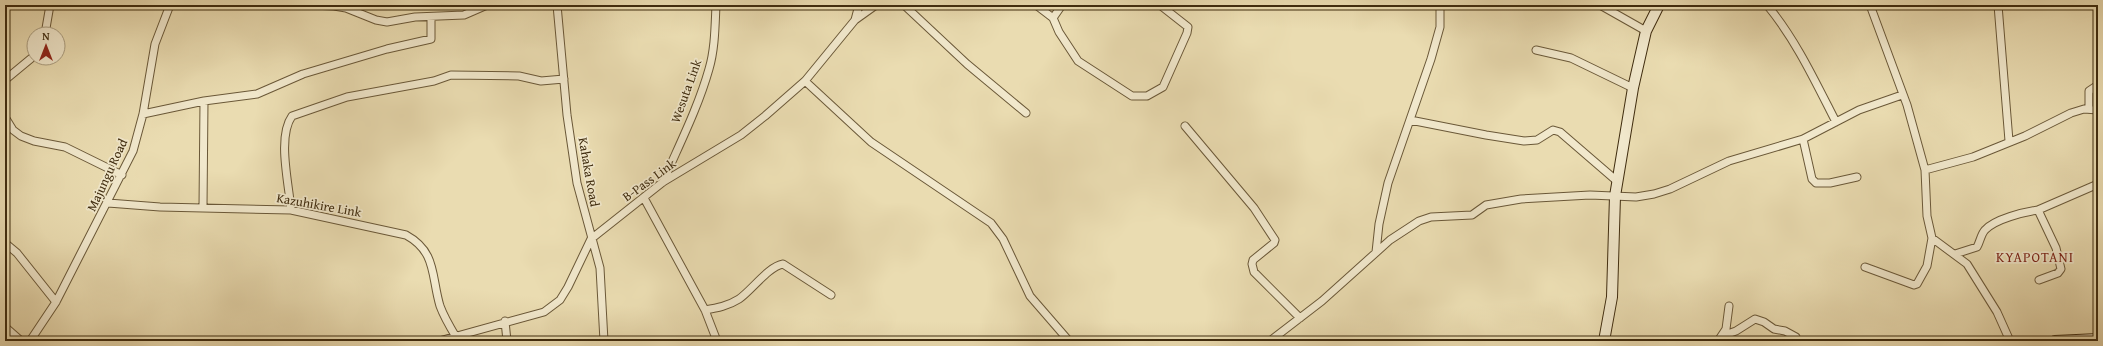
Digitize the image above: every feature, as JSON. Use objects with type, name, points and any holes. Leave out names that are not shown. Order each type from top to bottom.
[{"type":"street","points":[[46,26],[50,5]]},
{"type":"street","name":"Majungu Road","points":[[30,341],[56,302],[134,151],[143,114],[155,44],[170,5]]},
{"type":"street","points":[[312,5],[340,7],[376,20],[387,22],[464,15],[487,5]]},
{"type":"street","name":"Kahaka Road","points":[[557,5],[564,79],[577,183],[600,268],[604,341]]},
{"type":"street","name":"Wesuta Link","points":[[663,182],[699,98],[710,68],[714,42],[716,5]]},
{"type":"street","name":"B-Pass Link","points":[[439,341],[505,321],[544,312],[560,300],[568,288],[591,239],[663,182],[741,135],[805,81],[855,20],[859,5]]},
{"type":"street","points":[[855,20],[876,5]]},
{"type":"street","points":[[904,5],[967,64],[1026,113]]},
{"type":"street","points":[[1036,5],[1052,18],[1059,32],[1078,61],[1132,96],[1147,96],[1162,87],[1187,33],[1188,27],[1184,22],[1160,5]]},
{"type":"street","points":[[1052,18],[1062,5]]},
{"type":"street","points":[[1376,252],[1379,224],[1388,183],[1440,27],[1440,5]]},
{"type":"street","points":[[1600,5],[1646,31]]},
{"type":"street","points":[[1604,341],[1612,297],[1615,196],[1633,88],[1646,31],[1659,5]]},
{"type":"street","points":[[1767,5],[1780,21],[1802,57],[1836,122]]},
{"type":"street","points":[[1865,267],[1914,285],[1917,284],[1927,266],[1932,238],[1927,216],[1925,170],[1919,144],[1870,5]]},
{"type":"street","points":[[1998,5],[2009,141]]},
{"type":"street","points":[[143,114],[204,101],[257,94],[303,74],[387,49],[431,38],[431,17]]},
{"type":"street","points":[[1536,50],[1571,58],[1633,88]]},
{"type":"street","points":[[5,80],[26,63]]},
{"type":"street","points":[[291,210],[287,168],[283,149],[289,120],[292,116],[347,97],[434,81],[451,75],[519,76],[541,81],[564,79]]},
{"type":"street","points":[[805,81],[871,142],[991,223],[1003,239],[1030,296],[1069,341]]},
{"type":"street","points":[[2089,110],[2090,91],[2098,85]]},
{"type":"street","points":[[1270,341],[1363,266],[1376,252],[1407,227],[1431,217],[1472,215],[1486,205],[1521,199],[1590,195],[1636,197],[1654,194],[1729,161],[1803,140],[1859,110],[1902,94]]},
{"type":"street","points":[[203,207],[204,101]]},
{"type":"street","points":[[1925,170],[1973,157],[2009,141],[2025,136],[2071,113],[2098,110]]},
{"type":"street","points":[[5,117],[13,130],[21,136],[34,141],[65,147],[122,175]]},
{"type":"street","points":[[1410,120],[1524,141],[1537,140],[1553,130],[1560,132],[1618,182]]},
{"type":"street","points":[[1185,126],[1254,208],[1275,240],[1274,243],[1253,260],[1252,268],[1254,272],[1300,318]]},
{"type":"street","points":[[1803,140],[1812,179],[1816,183],[1830,183],[1857,177]]},
{"type":"street","points":[[1955,254],[1977,247],[1985,230],[1997,222],[2022,212],[2038,210],[2098,184]]},
{"type":"street","points":[[644,198],[705,310],[717,341]]},
{"type":"street","name":"Kazuhikire Link","points":[[108,203],[291,210],[406,235],[419,242],[425,250],[431,264],[442,311],[456,337]]},
{"type":"street","points":[[2038,210],[2056,248],[2061,269],[2058,273],[2039,280]]},
{"type":"street","points":[[1932,238],[1955,254],[1971,269],[1998,312],[2010,341]]},
{"type":"street","points":[[5,243],[17,253],[56,302]]},
{"type":"street","points":[[705,310],[725,306],[740,299],[775,268],[783,264],[831,295]]},
{"type":"street","points":[[1720,339],[1726,329],[1729,306]]},
{"type":"street","points":[[1720,339],[1755,319],[1796,337]]},
{"type":"street","points":[[505,321],[507,341]]},
{"type":"street","points":[[5,327],[21,341]]},
{"type":"street","points":[[2055,341],[2098,339]]},
{"type":"district","name":"KYAPOTANI","points":[[2035,257]]}]
